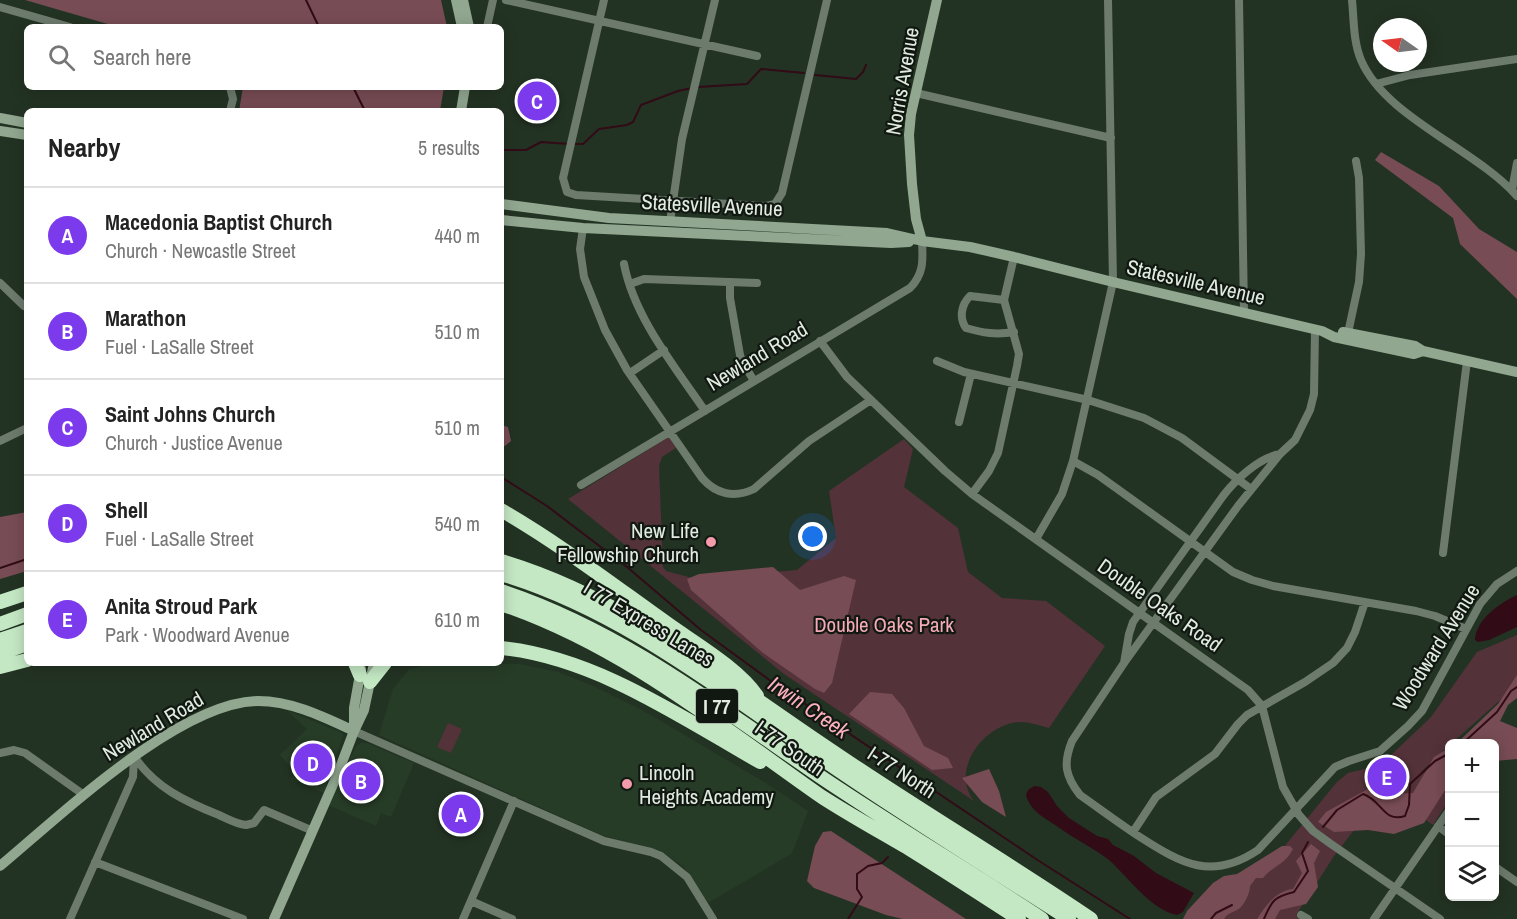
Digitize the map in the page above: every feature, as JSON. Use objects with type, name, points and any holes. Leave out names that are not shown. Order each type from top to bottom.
[{"type":"highway","points":[[504,512],[572,555],[689,639],[748,683],[764,705]]},
{"type":"highway","name":"I-77 North","points":[[504,562],[564,584],[617,610],[676,645],[882,785],[1091,919]]},
{"type":"highway","name":"I 77 Express Lanes","points":[[504,575],[568,599],[630,631],[677,660],[876,795],[1069,919]]},
{"type":"highway","name":"I 77 Express Lanes","points":[[504,592],[570,617],[642,656],[867,808],[1042,919]]},
{"type":"highway","points":[[0,602],[24,594]]},
{"type":"highway","name":"I-77 South","points":[[504,605],[581,636],[635,667],[675,692],[825,798],[1019,919]]},
{"type":"highway","points":[[0,624],[24,615]]},
{"type":"highway","points":[[0,640],[24,632]]},
{"type":"highway","points":[[0,654],[24,645]]},
{"type":"highway","points":[[504,649],[551,657],[600,674],[825,798]]},
{"type":"highway","points":[[0,667],[24,661]]},
{"type":"highway","points":[[362,671],[376,666]]},
{"type":"main road","points":[[456,0],[461,24]]},
{"type":"main road","points":[[463,0],[468,24]]},
{"type":"main road","name":"Norris Avenue","points":[[922,241],[916,219],[909,156],[911,114],[938,0]]},
{"type":"main road","points":[[462,108],[464,90]]},
{"type":"main road","points":[[0,118],[24,122]]},
{"type":"main road","points":[[0,130],[24,134]]},
{"type":"main road","name":"Statesville Avenue","points":[[504,204],[568,214],[670,222],[887,233],[1014,256],[1113,282],[1319,330],[1334,337],[1414,354],[1423,351]]},
{"type":"main road","name":"Statesville Avenue","points":[[504,220],[583,228],[891,243],[922,241]]},
{"type":"main road","name":"Statesville Avenue","points":[[1319,330],[1335,330],[1415,346],[1423,351],[1517,372]]},
{"type":"main road","points":[[354,731],[354,708],[362,671]]},
{"type":"main road","points":[[274,919],[364,710],[362,671]]},
{"type":"main road","name":"Newland Road","points":[[0,867],[84,795],[134,756],[200,717],[238,704],[258,701],[280,703],[303,709],[354,731]]},
{"type":"main road","points":[[329,720],[344,718],[354,708]]},
{"type":"street","points":[[489,24],[494,0]]},
{"type":"street","points":[[506,0],[757,56]]},
{"type":"street","points":[[604,0],[563,178],[564,187],[570,194],[576,195],[766,206],[775,204],[782,193],[827,0]]},
{"type":"street","points":[[670,222],[682,139],[715,0]]},
{"type":"street","points":[[1036,539],[1062,494],[1073,460],[1113,282],[1108,0]]},
{"type":"street","points":[[1239,0],[1244,312]]},
{"type":"street","points":[[1352,0],[1360,58],[1376,84],[1399,107],[1489,170],[1514,193]]},
{"type":"street","points":[[0,7],[60,24]]},
{"type":"street","points":[[1376,84],[1410,75],[1517,59]]},
{"type":"street","points":[[231,90],[233,99],[231,108]]},
{"type":"street","points":[[916,93],[1111,138]]},
{"type":"street","points":[[1348,333],[1360,267],[1359,178],[1356,161]]},
{"type":"street","points":[[1514,193],[1517,164]]},
{"type":"street","points":[[583,228],[580,249],[588,290],[615,351],[709,485],[723,493],[737,495],[754,489],[809,441],[872,400]]},
{"type":"street","name":"Newland Road","points":[[581,485],[910,288],[918,281],[921,272],[922,241]]},
{"type":"street","points":[[972,494],[989,471],[998,453],[1019,354],[1004,300],[1014,256]]},
{"type":"street","points":[[624,264],[646,322],[705,411]]},
{"type":"street","points":[[630,284],[644,279],[757,283]]},
{"type":"street","points":[[730,282],[730,297],[741,361],[754,381]]},
{"type":"street","points":[[0,283],[24,306]]},
{"type":"street","points":[[1004,300],[970,296],[963,306],[962,321],[966,328],[980,332],[998,335],[1014,332]]},
{"type":"street","points":[[1124,663],[1251,489],[1280,454],[1295,440],[1310,410],[1316,379],[1319,330]]},
{"type":"street","name":"Double Oaks Road","points":[[820,341],[841,370],[945,471],[972,494],[1155,622],[1248,690],[1262,706]]},
{"type":"street","points":[[630,373],[664,350]]},
{"type":"street","points":[[937,361],[971,374],[1088,400],[1128,412],[1182,438],[1251,489]]},
{"type":"street","points":[[1443,553],[1467,361]]},
{"type":"street","points":[[959,422],[971,374]]},
{"type":"street","points":[[0,441],[24,429]]},
{"type":"street","points":[[1124,663],[1129,634],[1140,612],[1225,494],[1238,480],[1265,459],[1280,454]]},
{"type":"street","points":[[1073,460],[1098,475],[1233,572],[1273,586],[1435,616],[1466,629]]},
{"type":"street","name":"Woodward Avenue","points":[[1124,663],[1072,741],[1067,755],[1070,782],[1080,795],[1173,858],[1205,866],[1233,863],[1258,850],[1335,767],[1380,751],[1408,726],[1422,711],[1480,604],[1497,584],[1517,571]]},
{"type":"street","points":[[1132,832],[1156,797],[1215,754],[1238,724],[1262,706],[1333,663],[1347,648],[1365,602]]},
{"type":"street","points":[[1262,706],[1283,787],[1295,810],[1313,831],[1440,919]]},
{"type":"street","points":[[354,731],[604,841],[661,856],[687,877],[713,919]]},
{"type":"street","points":[[0,753],[14,750],[25,753],[84,795]]},
{"type":"street","points":[[134,756],[144,771],[177,796],[197,807],[246,825],[254,823],[264,810],[313,831]]},
{"type":"street","points":[[70,919],[133,777],[134,756]]},
{"type":"street","points":[[463,919],[514,801]]},
{"type":"street","points":[[1374,919],[1445,815]]},
{"type":"street","points":[[1438,826],[1445,832]]},
{"type":"street","points":[[95,862],[243,919]]},
{"type":"street","points":[[1499,869],[1517,882]]},
{"type":"street","points":[[471,901],[512,919]]},
{"type":"shaded area","points":[[25,0],[441,0],[446,24],[108,24]]},
{"type":"shaded area","points":[[242,90],[444,90],[440,108],[240,108]]},
{"type":"shaded area","points":[[1381,152],[1439,186],[1479,229],[1517,252],[1517,299],[1460,244],[1453,218],[1375,160]]},
{"type":"shaded area","points":[[504,426],[508,427],[511,441],[505,446]]},
{"type":"shaded area","points":[[24,513],[24,572],[0,579],[0,517]]},
{"type":"shaded area","points":[[773,567],[800,590],[844,576],[856,580],[832,683],[824,693],[763,653],[691,590],[687,579],[699,574]]},
{"type":"shaded area","points":[[1517,595],[1517,627],[1489,640],[1478,642],[1475,640],[1476,632],[1484,619],[1503,602]]},
{"type":"shaded area","name":"Lincoln Heights Academy","points":[[519,664],[558,672],[591,685],[642,710],[764,782],[808,811],[794,848],[791,854],[708,903],[684,867],[659,850],[604,836],[379,735],[393,689],[409,669],[423,666]]},
{"type":"shaded area","points":[[1517,675],[1517,698],[1508,705],[1500,721],[1517,728],[1517,759],[1499,761],[1499,739],[1461,739],[1498,704]]},
{"type":"shaded area","points":[[870,692],[892,694],[904,708],[924,746],[948,758],[953,768],[932,770],[849,714]]},
{"type":"shaded area","points":[[288,711],[343,735],[324,793],[290,779],[296,773],[280,755],[307,729]]},
{"type":"shaded area","points":[[367,743],[414,763],[391,817],[381,813],[376,826],[328,805],[356,746]]},
{"type":"shaded area","points":[[1445,750],[1445,790],[1424,823],[1394,834],[1368,830],[1334,832],[1318,822],[1326,812],[1368,789],[1387,794],[1413,793],[1434,757]]},
{"type":"shaded area","points":[[989,769],[999,791],[1006,817],[982,802],[962,778]]},
{"type":"shaded area","points":[[1034,786],[1041,787],[1048,792],[1069,818],[1097,836],[1108,839],[1113,845],[1134,856],[1156,873],[1194,893],[1183,912],[1177,915],[1158,907],[1109,860],[1039,814],[1026,795],[1028,790]]},
{"type":"shaded area","points":[[831,831],[966,919],[903,919],[886,915],[814,888],[807,881],[815,846],[823,832]]},
{"type":"shaded area","points":[[1311,844],[1320,851],[1314,863],[1318,887],[1306,904],[1280,910],[1275,919],[1257,919],[1277,896],[1293,889],[1302,873],[1296,861]]},
{"type":"shaded area","points":[[1282,846],[1290,846],[1293,849],[1286,859],[1263,878],[1256,878],[1240,908],[1224,919],[1183,919],[1187,911],[1213,883],[1224,876],[1237,874]]},
{"type":"green space","name":"Double Oaks Park","points":[[669,437],[676,448],[662,457],[659,466],[663,567],[666,571],[696,579],[797,570],[836,538],[829,491],[904,439],[913,449],[904,487],[958,528],[968,572],[1002,598],[1046,601],[1105,646],[1049,728],[1026,722],[1012,723],[1000,727],[980,743],[967,765],[968,790],[974,801],[784,674],[568,499]]},
{"type":"green space","points":[[1517,635],[1517,685],[1456,739],[1445,739],[1445,750],[1422,771],[1445,788],[1445,806],[1433,825],[1394,796],[1364,817],[1334,856],[1296,915],[1301,919],[1200,919],[1265,870],[1337,782],[1348,773],[1373,767],[1390,756],[1431,717],[1477,652]]},
{"type":"green space","points":[[448,723],[462,729],[451,753],[437,747]]},
{"type":"waterway","name":"Irwin Creek","points":[[306,0],[318,24]]},
{"type":"waterway","points":[[815,75],[856,79],[866,65]]},
{"type":"waterway","points":[[698,87],[747,84],[761,69],[804,73]]},
{"type":"waterway","points":[[574,144],[583,144],[599,129],[633,122],[641,105],[692,88]]},
{"type":"waterway","name":"Irwin Creek","points":[[354,90],[364,108]]},
{"type":"waterway","points":[[504,150],[526,150],[541,142],[569,144]]},
{"type":"waterway","name":"Irwin Creek","points":[[504,479],[547,506],[627,567],[701,630],[768,679],[1036,859],[1130,919]]},
{"type":"waterway","points":[[0,568],[24,560]]},
{"type":"waterway","points":[[1467,739],[1497,712],[1511,691],[1517,687]]},
{"type":"waterway","points":[[1323,827],[1337,810],[1363,794],[1387,814],[1405,816],[1409,805],[1410,784],[1435,761],[1445,756]]},
{"type":"waterway","points":[[1264,919],[1274,900],[1294,892],[1308,871],[1302,853],[1308,842]]},
{"type":"waterway","points":[[848,919],[862,897],[857,889],[857,874],[868,866],[882,863],[888,857]]},
{"type":"waterway","points":[[1211,919],[1216,913],[1232,905]]},
{"type":"place","name":"Saint Johns Church","points":[[537,101]]},
{"type":"place","name":"New Life Fellowship Church","points":[[711,542]]},
{"type":"place","name":"Shell","points":[[313,763]]},
{"type":"place","name":"Anita Stroud Park","points":[[1387,777]]},
{"type":"place","name":"Marathon","points":[[361,781]]},
{"type":"place","name":"Lincoln Heights Academy","points":[[627,784]]},
{"type":"place","name":"Macedonia Baptist Church","points":[[461,814]]}]
